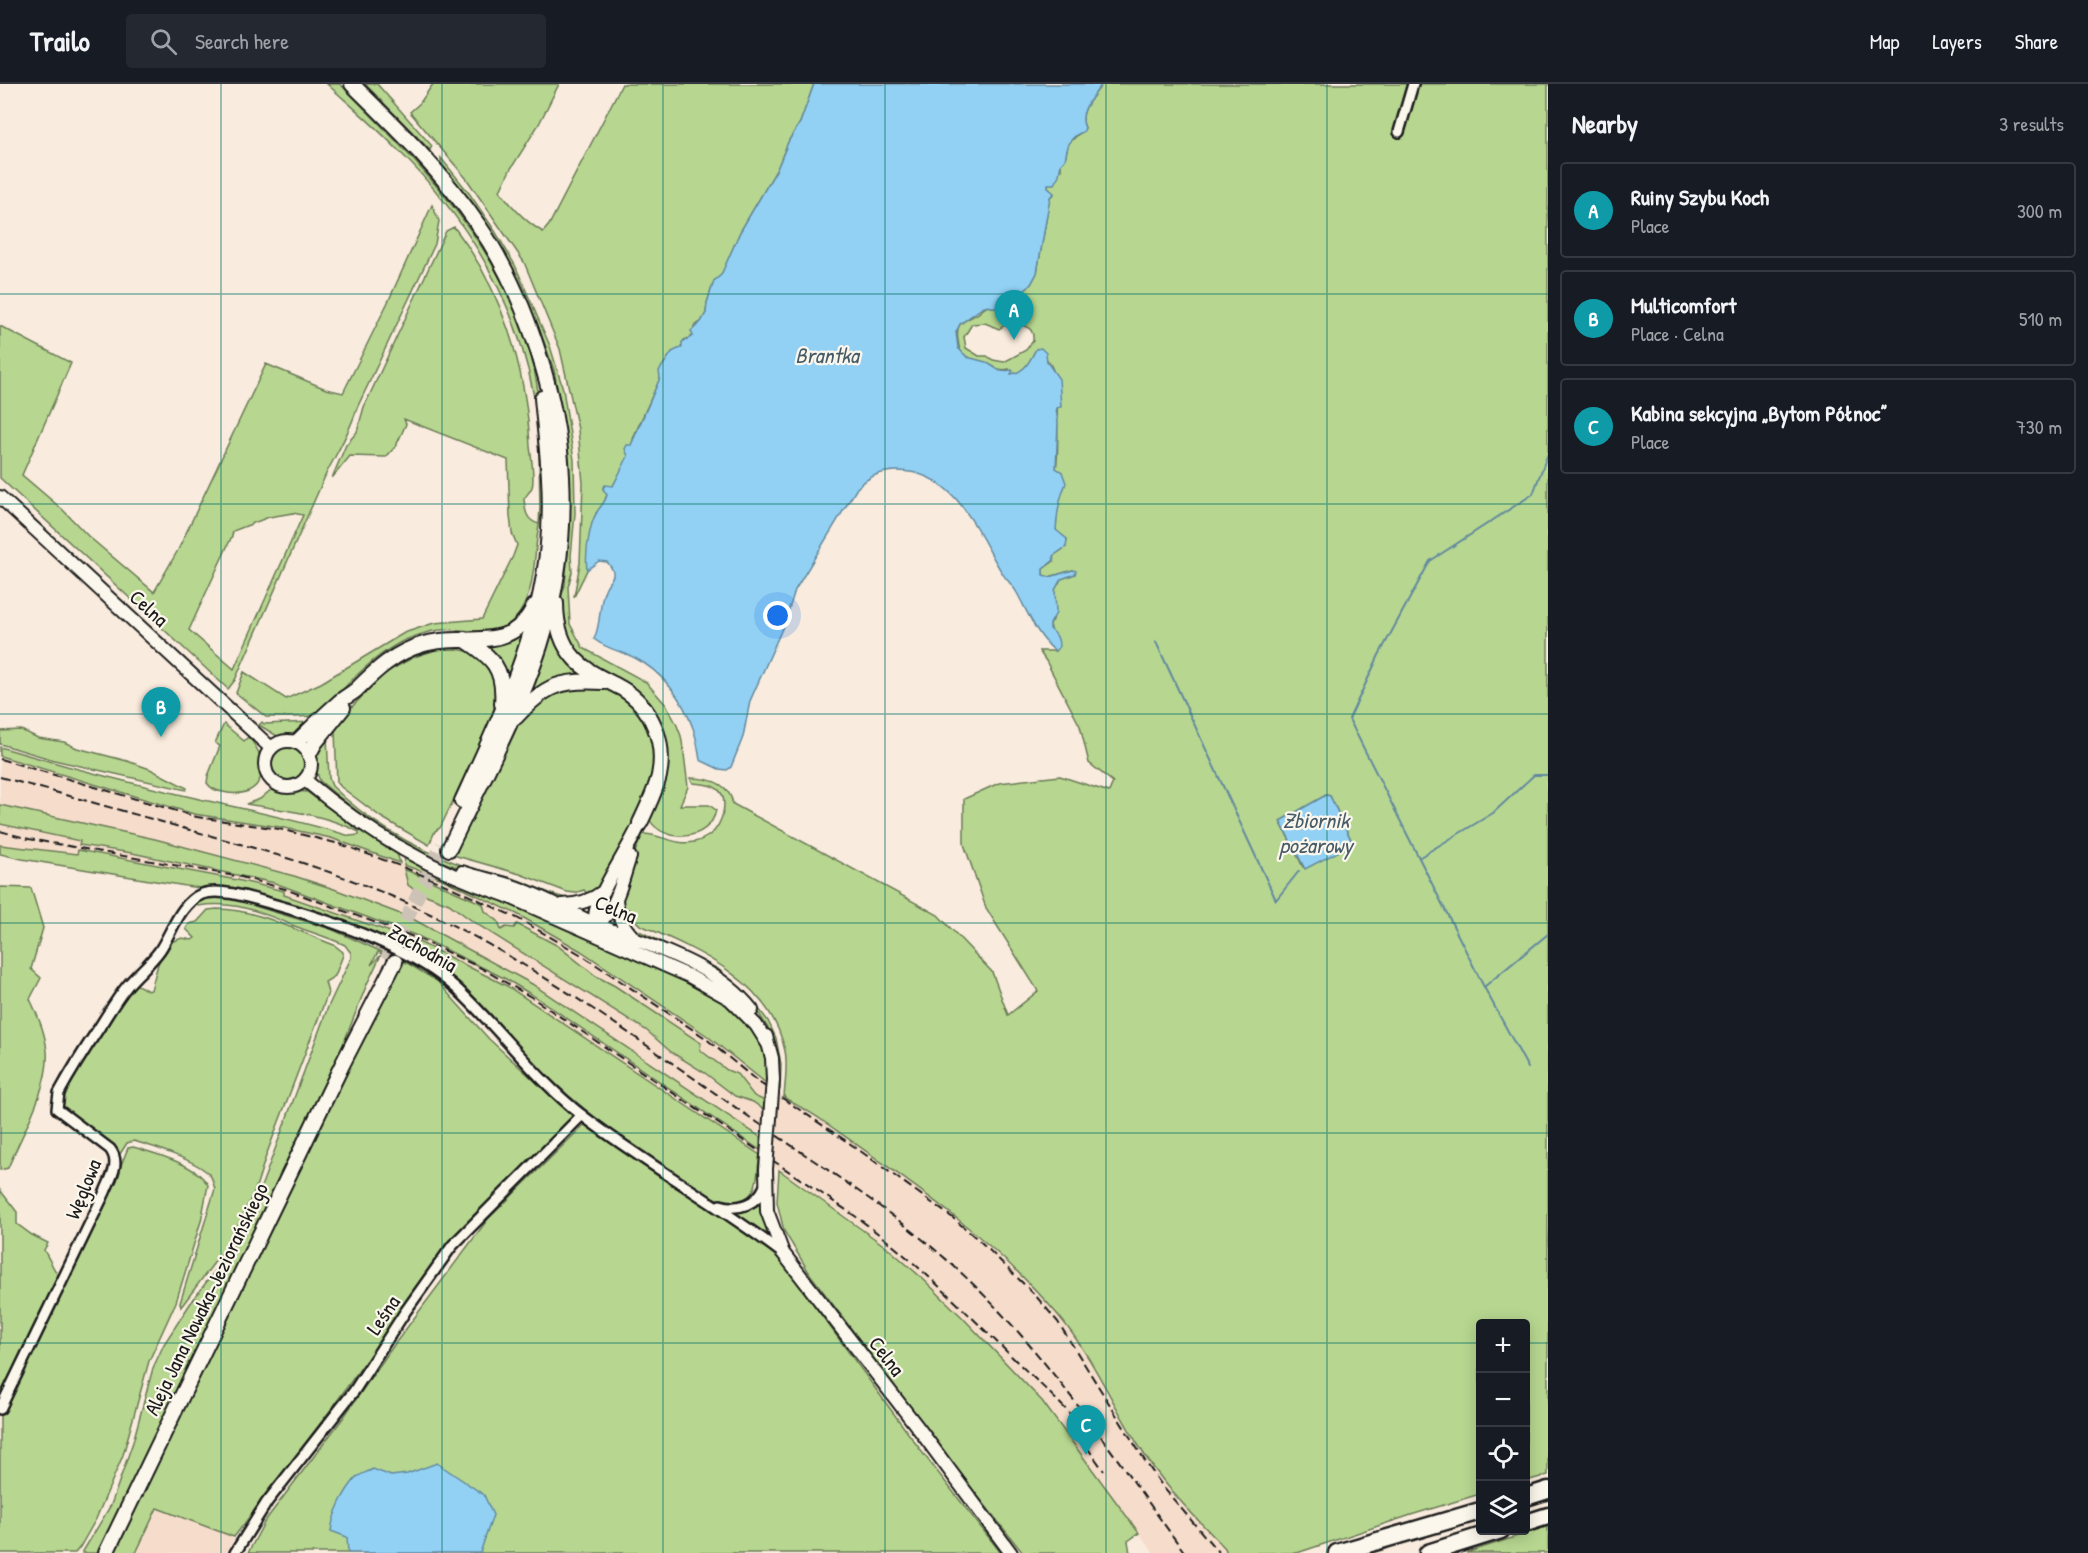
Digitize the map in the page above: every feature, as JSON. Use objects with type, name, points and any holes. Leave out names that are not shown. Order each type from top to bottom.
[{"type":"highway","points":[[1530,1496],[1548,1490]]},
{"type":"highway","points":[[1337,1553],[1476,1512]]},
{"type":"highway","points":[[1530,1522],[1548,1516]]},
{"type":"highway","points":[[1428,1553],[1485,1535]]},
{"type":"main road","points":[[352,84],[433,167],[480,227],[507,275],[536,345],[549,486],[549,584],[540,646],[446,847]]},
{"type":"main road","points":[[309,754],[354,692],[377,669],[402,652],[435,641],[490,640],[514,632],[529,618],[549,584]]},
{"type":"main road","points":[[549,584],[557,626],[565,645],[584,666],[637,700],[648,713],[658,736],[661,753],[658,779],[638,827]]},
{"type":"main road","points":[[464,639],[491,658],[501,678],[505,721]]},
{"type":"main road","points":[[505,721],[532,699],[561,684],[578,681],[607,682]]},
{"type":"main road","points":[[297,742],[338,702],[354,692]]},
{"type":"main road","name":"Aleja Jana Nowaka-Jeziorańskiego","points":[[106,1553],[391,960]]},
{"type":"street","points":[[1399,132],[1413,84]]},
{"type":"street","name":"Celna","points":[[0,497],[271,748]]},
{"type":"street","points":[[285,741],[297,742],[309,754],[311,765],[305,780],[289,787],[273,782],[265,766],[267,754],[271,748],[285,741]]},
{"type":"street","name":"Celna","points":[[305,780],[352,818],[416,856],[478,886],[505,895],[688,976],[730,999],[756,1025],[768,1044]]},
{"type":"street","points":[[616,944],[605,936],[597,924],[596,910],[638,827]]},
{"type":"street","points":[[573,925],[590,927],[607,915],[615,900],[638,827]]},
{"type":"street","name":"Celna","points":[[416,856],[515,887],[597,924],[637,939],[692,964],[731,988],[746,1002],[758,1018],[772,1058],[773,1080],[765,1185],[767,1212],[783,1253],[1011,1553]]},
{"type":"street","points":[[558,905],[586,902],[604,891]]},
{"type":"street","name":"Zachodnia","points":[[201,895],[218,892],[229,894],[314,916],[356,932],[425,965],[456,988],[545,1081],[582,1115],[704,1198]]},
{"type":"street","name":"Węglowa","points":[[0,1409],[116,1166],[116,1158],[110,1149],[57,1109],[59,1093],[129,983],[153,960],[177,919],[192,901],[201,895]]},
{"type":"street","points":[[615,900],[624,927],[637,939]]},
{"type":"street","name":"Leśna","points":[[235,1553],[267,1502],[354,1391],[405,1312],[452,1246],[582,1115]]},
{"type":"street","points":[[704,1198],[728,1208],[740,1207],[761,1195],[765,1185]]},
{"type":"street","points":[[704,1198],[783,1253]]},
{"type":"shaded area","points":[[0,756],[194,814],[280,827],[331,838],[440,878],[517,914],[581,951],[706,1035],[784,1097],[823,1121],[918,1188],[984,1242],[1030,1284],[1079,1344],[1137,1445],[1160,1478],[1225,1548],[1226,1553],[1213,1553],[1212,1551],[1154,1553],[1042,1401],[922,1278],[857,1224],[549,1018],[297,899],[0,851]]},
{"type":"shaded area","points":[[156,1508],[234,1537],[227,1553],[136,1553]]},
{"type":"green space","points":[[327,84],[340,84],[447,198],[491,262],[509,297],[524,333],[538,388],[544,484],[543,510],[539,523],[539,452],[534,397],[515,326],[501,293],[465,230],[420,173]]},
{"type":"green space","points":[[365,84],[377,84],[432,146],[430,150]]},
{"type":"green space","points":[[433,84],[559,84],[539,124],[510,170],[500,191],[519,214],[543,232],[549,225],[622,84],[814,84],[800,123],[789,140],[777,169],[740,232],[721,276],[714,281],[706,313],[701,322],[694,326],[693,336],[684,340],[680,348],[672,352],[634,436],[629,456],[613,486],[603,488],[607,495],[603,505],[596,513],[587,555],[587,570],[574,597],[580,563],[583,483],[578,429],[560,349],[524,262],[466,178],[410,112],[420,103]]},
{"type":"green space","points":[[1102,84],[1548,84],[1548,1475],[1530,1480],[1530,1319],[1476,1319],[1476,1495],[1297,1553],[1227,1553],[1156,1472],[1070,1330],[1032,1287],[1005,1260],[947,1210],[818,1118],[784,1097],[785,1051],[777,1027],[765,1005],[748,987],[708,957],[640,925],[629,909],[621,911],[629,871],[643,834],[687,843],[703,839],[719,825],[724,804],[721,792],[711,786],[693,783],[690,778],[711,780],[723,786],[733,804],[938,915],[992,972],[1008,1015],[1038,991],[986,908],[964,844],[964,799],[999,783],[1060,776],[1109,792],[1113,782],[1089,763],[1080,726],[1039,651],[1055,651],[1050,624],[1053,620],[1055,590],[1061,579],[1075,574],[1073,570],[1049,577],[1043,575],[1043,569],[1054,561],[1053,556],[1066,547],[1067,539],[1056,531],[1058,503],[1064,488],[1062,472],[1056,469],[1058,419],[1053,370],[1036,349],[1023,370],[1010,374],[1009,369],[998,369],[964,354],[960,349],[957,334],[959,326],[964,321],[988,306],[999,309],[1031,284],[1037,273],[1050,197],[1054,194],[1048,188],[1048,184],[1061,170],[1068,144],[1085,128],[1084,110]],"holes":[[[1010,320],[1029,328],[1032,331],[1033,341],[1026,350],[1004,362],[987,356],[979,356],[966,348],[964,337],[972,324],[985,323],[999,329],[1005,325],[1010,326]],[[1326,795],[1330,796],[1353,844],[1303,867],[1280,821]]]},
{"type":"green space","points":[[441,158],[469,193],[515,265],[550,346],[563,389],[574,460],[575,513],[571,556],[572,572],[568,587],[570,624],[583,648],[646,682],[666,705],[681,736],[684,754],[688,787],[680,805],[709,805],[716,810],[712,821],[696,834],[675,836],[665,833],[649,819],[666,775],[665,742],[636,691],[603,674],[571,649],[559,604],[565,585],[570,525],[569,476],[554,370],[538,325],[497,239],[473,203],[441,163]]},
{"type":"green space","points":[[432,205],[439,221],[435,244],[357,408],[347,434],[326,474],[235,680],[228,689],[0,478],[0,326],[71,363],[22,475],[63,510],[88,536],[154,592],[178,550],[266,364],[326,389],[343,393]],"holes":[[[293,513],[303,515],[234,669],[189,630],[233,531],[269,517]]]},
{"type":"green space","points":[[454,227],[486,276],[509,330],[517,359],[528,417],[533,473],[531,490],[524,499],[529,518],[539,524],[533,575],[527,599],[514,620],[506,626],[488,631],[440,630],[409,638],[370,664],[347,685],[326,710],[316,715],[266,717],[236,693],[244,672],[286,699],[321,683],[404,633],[434,623],[482,619],[513,556],[517,545],[512,533],[510,516],[508,460],[404,419],[406,424],[396,446],[386,457],[350,456],[332,478],[346,445],[357,432],[364,407],[446,231]]},
{"type":"green space","points":[[551,625],[588,674],[528,698]]},
{"type":"green space","points":[[529,629],[507,686],[477,643],[504,641]]},
{"type":"green space","points":[[442,648],[468,651],[478,657],[487,666],[496,689],[493,714],[483,738],[440,828],[435,831],[429,845],[381,817],[341,787],[337,782],[335,731],[345,714],[385,673],[414,657]]},
{"type":"green space","points":[[599,686],[624,699],[641,714],[650,731],[654,750],[653,769],[648,790],[639,812],[612,868],[595,891],[589,897],[584,890],[575,893],[567,892],[520,874],[453,855],[517,723],[558,687]]},
{"type":"green space","points":[[262,722],[264,724],[310,722],[296,735],[277,736],[259,725]]},
{"type":"green space","points":[[224,724],[244,741],[248,737],[260,757],[261,777],[248,791],[220,792],[207,783],[220,746],[215,743]]},
{"type":"green space","points":[[21,730],[38,738],[64,742],[77,748],[150,769],[187,788],[186,790],[54,760],[0,744],[0,731]]},
{"type":"green space","points":[[327,737],[329,778],[332,786],[374,821],[406,841],[439,856],[574,899],[554,898],[514,882],[440,861],[421,853],[386,832],[320,781],[316,766],[317,752],[319,742]]},
{"type":"green space","points":[[288,746],[300,751],[305,763],[300,775],[288,780],[276,775],[271,763],[276,751]]},
{"type":"green space","points":[[0,747],[72,768],[350,836],[359,835],[359,832],[346,826],[318,817],[246,804],[260,799],[272,789],[307,792],[350,823],[389,845],[397,853],[400,863],[331,838],[280,827],[194,814],[0,756]]},
{"type":"green space","points":[[0,805],[155,839],[294,876],[411,918],[532,984],[760,1137],[760,1150],[537,998],[506,979],[420,937],[275,883],[132,853],[79,845],[80,841],[0,824]]},
{"type":"green space","points":[[0,845],[77,854],[78,850],[237,880],[284,891],[284,895],[419,942],[507,986],[760,1155],[755,1188],[747,1198],[740,1201],[723,1201],[707,1194],[660,1164],[622,1138],[552,1081],[455,982],[439,969],[373,933],[314,911],[253,895],[22,859],[0,854]]},
{"type":"green space","points":[[405,856],[708,990],[738,1008],[763,1047],[767,1066],[766,1083],[706,1035],[581,951],[517,914],[440,878],[404,865]]},
{"type":"green space","points":[[404,869],[483,904],[485,911],[498,921],[501,930],[506,927],[514,928],[517,924],[558,946],[596,976],[701,1043],[700,1050],[727,1070],[737,1074],[754,1096],[765,1101],[764,1110],[753,1102],[735,1096],[705,1073],[671,1052],[646,1030],[475,923],[449,904],[416,891],[408,885]]},
{"type":"green space","points":[[0,887],[31,888],[43,928],[31,969],[41,978],[30,999],[45,1037],[47,1065],[34,1111],[8,1168],[0,1170]]},
{"type":"green space","points":[[218,896],[254,904],[254,906],[331,929],[407,963],[437,981],[489,1039],[574,1117],[457,1234],[329,1412],[234,1537],[157,1508],[136,1553],[115,1553],[373,1017],[391,958],[378,952],[371,965],[381,955],[335,1065],[100,1553],[82,1553],[111,1505],[133,1442],[153,1368],[164,1344],[190,1304],[232,1248],[261,1187],[328,1007],[351,958],[351,953],[345,945],[249,909],[237,906],[198,906],[195,904]]},
{"type":"green space","points":[[208,910],[247,913],[277,922],[334,945],[343,952],[343,955],[335,976],[325,982],[328,993],[255,1190],[231,1240],[181,1307],[180,1303],[215,1189],[211,1177],[196,1164],[134,1141],[127,1143],[120,1154],[110,1143],[60,1106],[61,1095],[130,987],[136,984],[148,991],[151,990],[158,964],[168,943],[182,938],[192,940],[195,938],[186,929],[189,924],[197,922]]},
{"type":"green space","points":[[625,919],[639,931],[718,969],[753,1001],[768,1021],[776,1038],[781,1064],[780,1090],[773,1041],[756,1009],[638,934]]},
{"type":"green space","points":[[585,1124],[775,1252],[922,1452],[1001,1553],[248,1553],[265,1521],[488,1219]]},
{"type":"green space","points":[[133,1147],[185,1166],[194,1171],[208,1185],[201,1221],[176,1302],[149,1361],[123,1455],[96,1519],[80,1547],[75,1553],[0,1553],[0,1415],[109,1195],[128,1148]]},
{"type":"green space","points":[[779,1170],[889,1249],[962,1317],[1042,1401],[1139,1533],[1128,1541],[1130,1553],[1023,1553],[810,1274],[784,1231],[777,1202]]},
{"type":"green space","points":[[0,1190],[17,1212],[17,1224],[48,1243],[44,1250],[58,1276],[0,1396]]},
{"type":"green space","points":[[760,1200],[768,1236],[735,1214],[736,1211]]},
{"type":"green space","points":[[1548,1526],[1548,1553],[1466,1553],[1521,1535],[1530,1535],[1530,1532]]},
{"type":"water","name":"Brantka","points":[[814,84],[1102,84],[1084,110],[1085,128],[1083,132],[1072,139],[1065,160],[1061,164],[1059,175],[1054,184],[1048,184],[1048,188],[1054,193],[1050,197],[1037,273],[1031,284],[1013,303],[999,309],[988,306],[982,308],[960,324],[956,332],[958,348],[967,357],[986,362],[1000,371],[1013,370],[1011,374],[1016,373],[1029,362],[1036,349],[1041,348],[1046,353],[1047,362],[1059,379],[1061,407],[1056,408],[1058,423],[1056,468],[1062,472],[1066,483],[1059,506],[1056,530],[1067,539],[1066,547],[1053,556],[1054,560],[1043,569],[1043,575],[1050,577],[1076,571],[1075,574],[1061,579],[1055,590],[1056,613],[1050,629],[1059,642],[1059,647],[1055,651],[1038,631],[962,506],[949,492],[935,481],[918,474],[892,471],[871,477],[857,488],[795,590],[785,622],[750,701],[743,737],[731,767],[727,770],[719,769],[700,760],[696,736],[684,707],[663,679],[635,658],[609,648],[594,639],[604,593],[613,573],[607,562],[599,561],[587,570],[588,540],[594,517],[607,495],[603,489],[605,485],[613,486],[628,456],[625,449],[627,445],[631,445],[660,378],[659,371],[672,352],[682,347],[682,342],[693,336],[691,331],[701,322],[706,313],[714,281],[721,275],[740,232],[777,169],[789,140],[800,123]]},
{"type":"water","name":"Zbiornik pożarowy","points":[[1326,795],[1330,796],[1353,844],[1305,869],[1280,821]]},
{"type":"water","points":[[437,1463],[484,1495],[493,1515],[480,1553],[348,1553],[347,1537],[331,1531],[340,1503],[356,1478],[373,1469],[391,1476],[407,1474]]},
{"type":"waterway","points":[[1548,453],[1533,494],[1430,561],[1379,655],[1349,719],[1484,987],[1548,934]]},
{"type":"waterway","points":[[1156,642],[1276,900],[1299,871]]},
{"type":"waterway","points":[[1420,857],[1493,813],[1534,775],[1548,775]]},
{"type":"waterway","points":[[1484,987],[1528,1068]]},
{"type":"tunnel","points":[[387,959],[442,845]]},
{"type":"railway","points":[[0,759],[197,817],[279,829],[340,844],[453,888],[517,918],[580,954],[704,1037],[757,1081],[852,1145],[953,1218],[982,1243],[1035,1295],[1058,1322],[1163,1487],[1219,1553]]},
{"type":"railway","points":[[0,777],[271,853],[367,886],[484,942],[573,996],[866,1196],[924,1240],[951,1264],[1007,1319],[1061,1384],[1185,1553]]},
{"type":"railway","points":[[0,831],[29,839],[241,877],[285,889],[419,939],[481,968],[531,997],[875,1231],[969,1315],[1062,1406],[1094,1442]]},
{"type":"railway","points":[[1079,1436],[1104,1471]]},
{"type":"place","name":"Ruiny Szybu Koch","points":[[1014,340]]},
{"type":"place","name":"Multicomfort","points":[[161,737]]},
{"type":"place","name":"Kabina sekcyjna „Bytom Północ”","points":[[1086,1455]]}]
